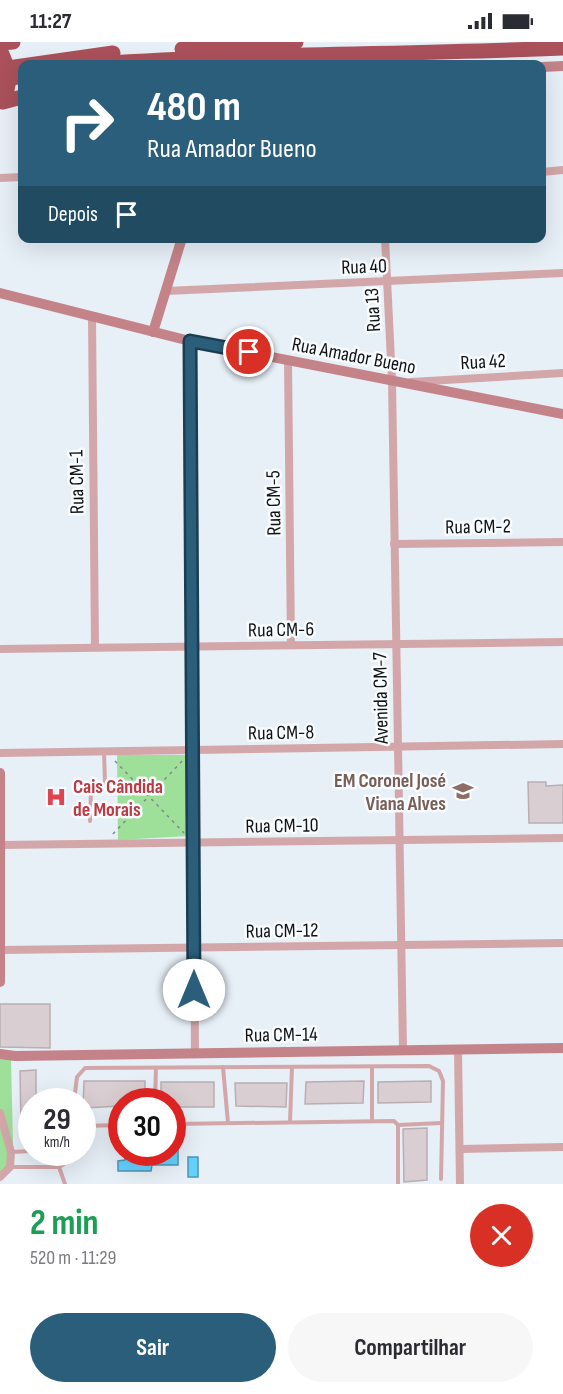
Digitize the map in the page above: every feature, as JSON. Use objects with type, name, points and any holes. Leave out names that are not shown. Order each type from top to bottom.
[{"type":"highway","points":[[0,55],[13,42]]},
{"type":"highway","points":[[0,55],[112,53],[296,42]]},
{"type":"highway","points":[[161,60],[442,54],[563,48]]},
{"type":"highway","points":[[432,60],[442,54]]},
{"type":"highway","points":[[0,55],[10,74],[3,101],[18,98]]},
{"type":"highway","points":[[0,81],[18,77]]},
{"type":"street","points":[[546,67],[563,66]]},
{"type":"street","points":[[546,172],[563,171]]},
{"type":"street","points":[[0,178],[18,177]]},
{"type":"street","points":[[153,332],[180,243]]},
{"type":"street","name":"Rua 13","points":[[385,243],[392,381]]},
{"type":"street","name":"Rua 40","points":[[166,291],[563,273]]},
{"type":"street","name":"Rua Amador Bueno","points":[[0,293],[190,341],[563,414]]},
{"type":"street","name":"Rua CM-1","points":[[92,316],[95,647]]},
{"type":"street","points":[[190,341],[195,1053]]},
{"type":"street","name":"Rua CM-5","points":[[288,360],[291,645]]},
{"type":"street","name":"Rua 42","points":[[405,383],[563,373]]},
{"type":"street","name":"Avenida CM-7","points":[[392,381],[403,1050]]},
{"type":"street","name":"Rua CM-2","points":[[394,544],[563,542]]},
{"type":"street","name":"Rua CM-6","points":[[0,649],[563,642]]},
{"type":"street","name":"Rua CM-8","points":[[0,753],[563,744]]},
{"type":"street","points":[[0,773],[0,982]]},
{"type":"street","name":"Rua CM-10","points":[[1,845],[563,838]]},
{"type":"street","name":"Rua CM-12","points":[[1,950],[563,943]]},
{"type":"street","name":"Rua CM-14","points":[[0,1054],[15,1056],[563,1048]]},
{"type":"street","points":[[458,1050],[460,1184]]},
{"type":"street","points":[[0,1113],[11,1152],[10,1167],[0,1177]]},
{"type":"street","points":[[460,1149],[563,1147]]},
{"type":"lane","points":[[90,821],[91,791],[105,785],[105,751]]},
{"type":"lane","points":[[372,1066],[372,1121]]},
{"type":"lane","points":[[76,1088],[77,1077],[85,1068],[429,1066],[438,1071],[443,1081],[441,1179]]},
{"type":"lane","points":[[224,1067],[228,1123]]},
{"type":"lane","points":[[290,1122],[292,1067]]},
{"type":"lane","points":[[155,1088],[156,1068]]},
{"type":"lane","points":[[186,1124],[372,1121],[394,1121],[398,1125],[442,1123]]},
{"type":"lane","points":[[398,1125],[398,1184]]},
{"type":"lane","points":[[11,1152],[18,1152]]},
{"type":"lane","points":[[10,1167],[30,1166]]},
{"type":"lane","points":[[55,1166],[59,1167],[65,1184]]},
{"type":"path","points":[[105,843],[193,750]]},
{"type":"path","points":[[105,751],[194,843]]},
{"type":"green space","points":[[117,755],[187,755],[189,836],[118,840]]},
{"type":"green space","points":[[0,1055],[11,1060],[13,1143],[10,1167],[0,1177]]},
{"type":"water","points":[[188,1157],[198,1157],[198,1177],[188,1177]]},
{"type":"water","points":[[118,1166],[152,1166],[151,1171],[118,1171]]},
{"type":"building","points":[[528,782],[546,782],[546,786],[563,785],[563,823],[529,823]]},
{"type":"building","points":[[0,1004],[50,1004],[50,1048],[0,1047]]},
{"type":"building","points":[[36,1070],[36,1088],[20,1088],[20,1071]]},
{"type":"building","points":[[84,1081],[145,1081],[145,1088],[108,1088],[108,1107],[96,1107],[96,1088],[84,1088]]},
{"type":"building","points":[[364,1081],[363,1103],[305,1104],[306,1082]]},
{"type":"building","points":[[431,1081],[431,1102],[378,1103],[378,1082]]},
{"type":"building","points":[[161,1082],[214,1082],[214,1107],[186,1107],[186,1088],[161,1088]]},
{"type":"building","points":[[235,1083],[287,1083],[286,1107],[236,1106]]},
{"type":"building","points":[[427,1128],[427,1180],[404,1182],[403,1129]]},
{"type":"place","name":"EM Coronel José Viana Alves","points":[[463,791]]},
{"type":"place","name":"Cais Cândida de Morais","points":[[56,797]]},
{"type":"route","points":[[194,990],[190,341],[249,352]]}]
